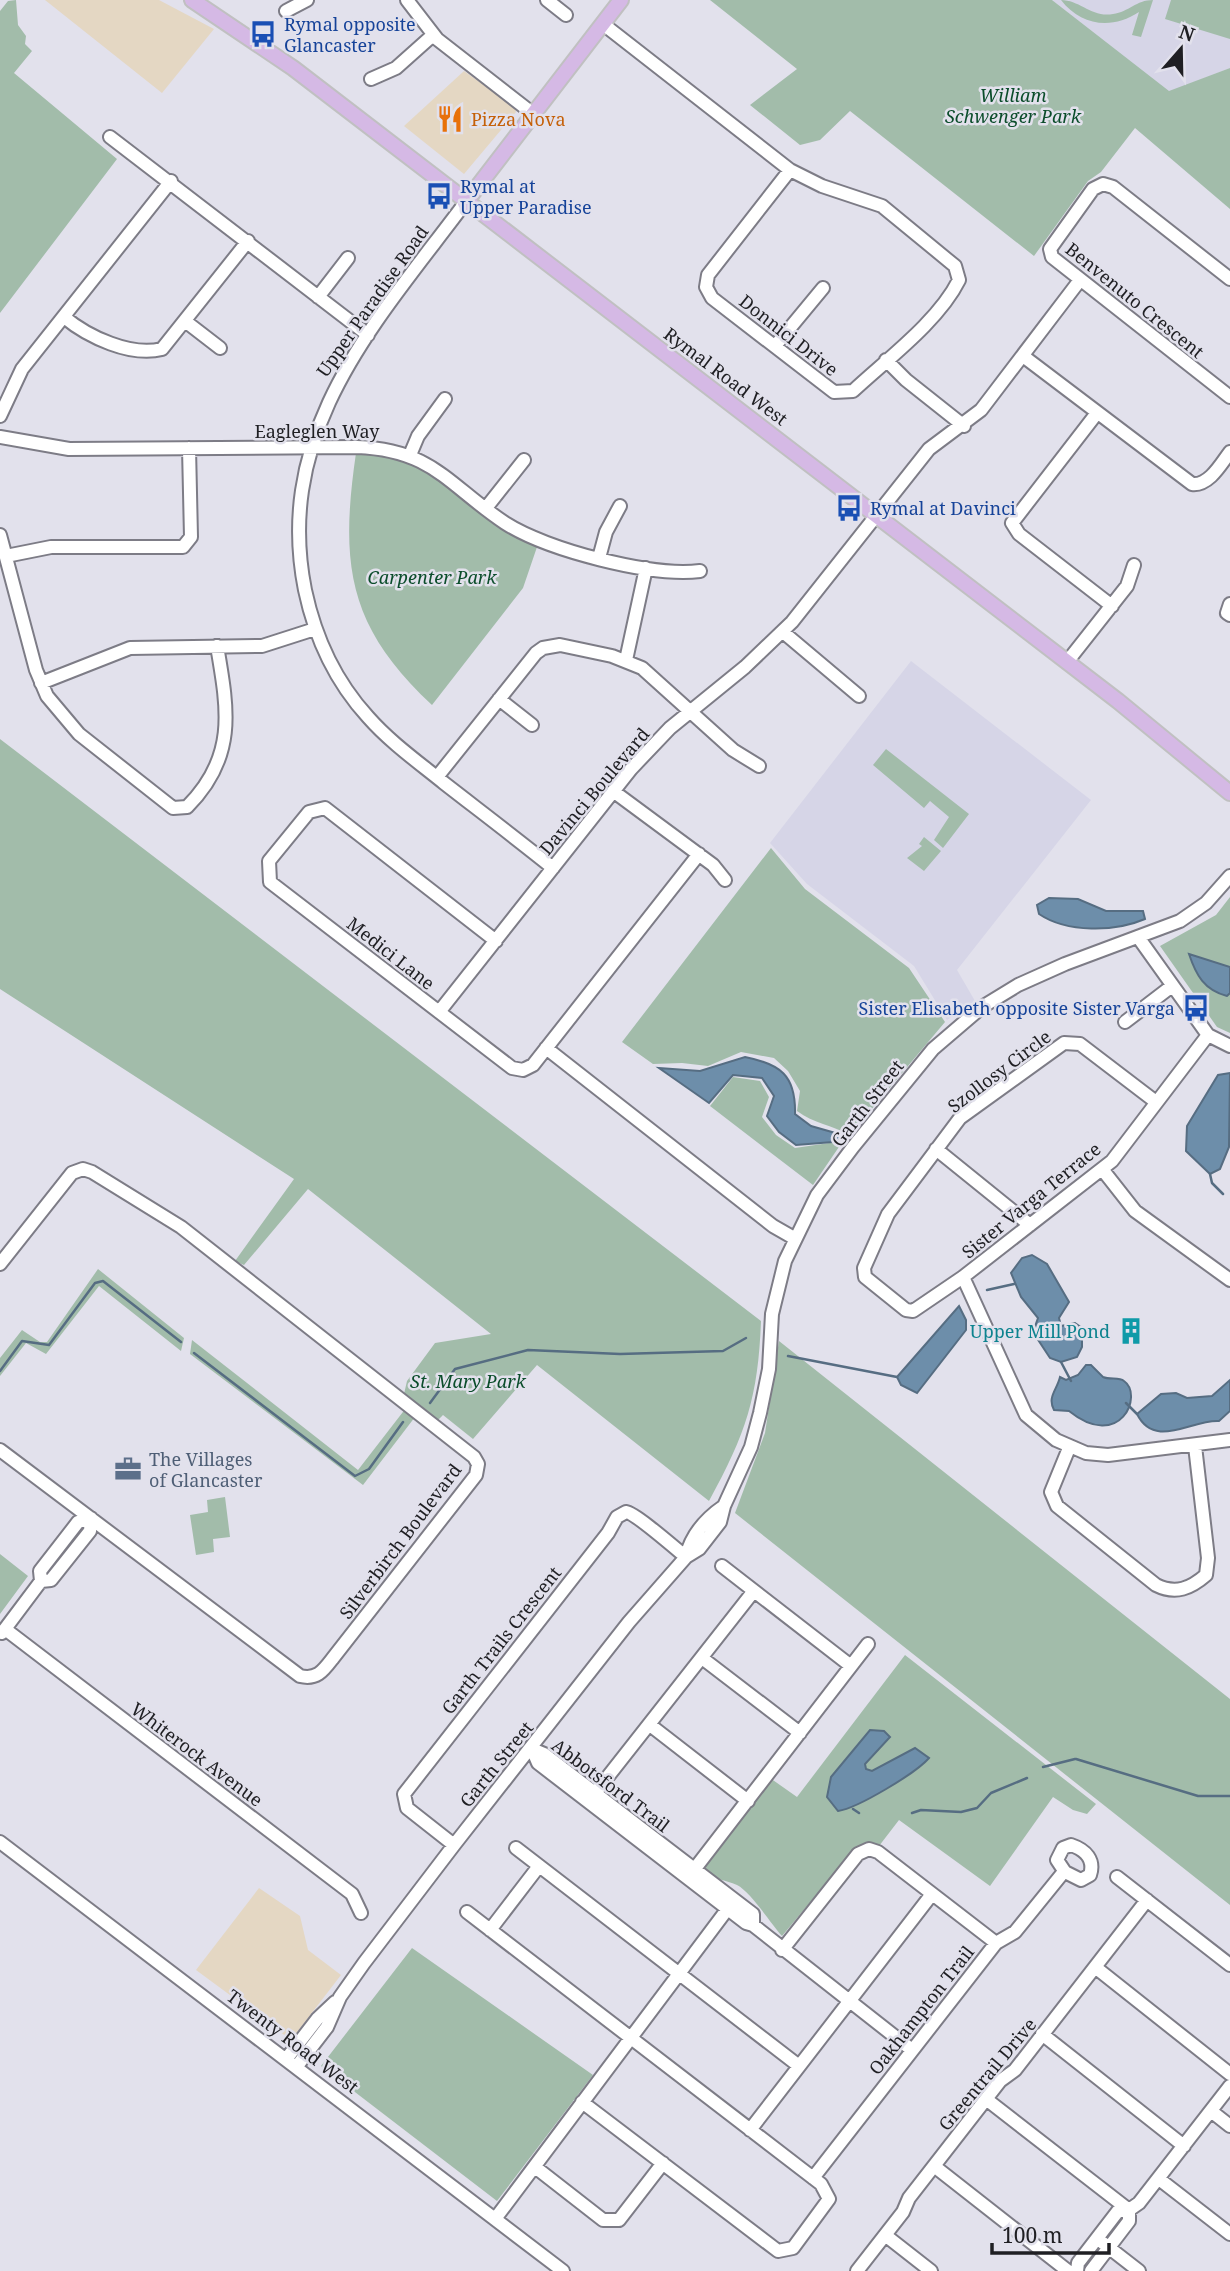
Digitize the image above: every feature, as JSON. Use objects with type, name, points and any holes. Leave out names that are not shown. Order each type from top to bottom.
[{"type":"main road","name":"Rymal Road West","points":[[192,0],[265,47],[1067,662],[1230,793]]},
{"type":"main road","name":"Upper Paradise Road","points":[[466,203],[532,113],[621,0]]},
{"type":"street","points":[[286,11],[307,0]]},
{"type":"street","points":[[407,0],[433,35],[532,113]]},
{"type":"street","points":[[547,0],[566,15]]},
{"type":"street","name":"Donnici Drive","points":[[603,24],[790,170],[822,186],[859,195],[882,206],[955,266],[959,280],[953,291],[908,341],[853,391],[843,394],[834,392],[712,298],[706,281],[790,170]]},
{"type":"street","points":[[371,79],[396,68],[433,35]]},
{"type":"street","points":[[110,136],[368,335]]},
{"type":"street","points":[[0,416],[22,369],[171,181]]},
{"type":"street","name":"Benvenuto Crescent","points":[[1230,279],[1113,187],[1103,184],[1093,189],[1050,249],[1052,257],[1230,397]]},
{"type":"street","name":"Upper Paradise Road","points":[[466,203],[368,335],[334,388],[309,448],[299,498],[298,544],[315,629],[337,675],[361,709],[393,742],[553,868]]},
{"type":"street","points":[[64,317],[104,340],[132,349],[162,349],[248,241]]},
{"type":"street","points":[[318,297],[348,258]]},
{"type":"street","name":"Davinci Boulevard","points":[[439,1012],[613,791],[651,748],[783,632],[929,449],[964,426],[981,410],[1080,280]]},
{"type":"street","points":[[775,346],[823,288]]},
{"type":"street","points":[[185,321],[220,348]]},
{"type":"street","points":[[1023,356],[1192,484],[1198,485],[1207,479],[1230,452]]},
{"type":"street","points":[[886,360],[906,380],[964,426]]},
{"type":"street","points":[[410,455],[418,436],[445,399]]},
{"type":"street","points":[[1097,413],[1012,523],[1019,534],[1112,606]]},
{"type":"street","name":"Eagleglen Way","points":[[0,437],[69,449],[383,448],[410,455],[430,466],[486,508],[537,540],[646,568],[674,573],[700,572]]},
{"type":"street","points":[[6,556],[51,547],[183,547],[191,537],[190,448]]},
{"type":"street","points":[[486,508],[524,460]]},
{"type":"street","points":[[599,558],[606,532],[620,506]]},
{"type":"street","points":[[0,534],[41,683],[56,709],[79,734],[170,807],[184,809],[202,791],[216,768],[224,743],[227,702],[217,646]]},
{"type":"street","points":[[1067,662],[1127,586],[1134,565]]},
{"type":"street","points":[[626,660],[646,568]]},
{"type":"street","points":[[1230,604],[1227,613],[1230,615]]},
{"type":"street","points":[[41,683],[130,648],[262,646],[315,629]]},
{"type":"street","points":[[783,632],[859,695]]},
{"type":"street","points":[[437,777],[536,653],[551,645],[626,660],[653,675],[733,750],[759,766]]},
{"type":"street","points":[[499,699],[532,725]]},
{"type":"street","points":[[613,791],[713,865],[725,880]]},
{"type":"street","name":"Medici Lane","points":[[496,941],[325,808],[309,812],[269,861],[270,882],[517,1070],[533,1065],[699,854]]},
{"type":"street","name":"Garth Street","points":[[292,2062],[327,2027],[340,1997],[454,1845],[629,1622],[686,1558],[699,1549],[720,1522],[724,1506],[743,1469],[757,1428],[769,1369],[777,1288],[794,1237],[832,1175],[921,1062],[948,1034],[982,1007],[1018,985],[1187,917],[1217,892],[1230,876]]},
{"type":"street","points":[[1138,937],[1151,956],[1152,966],[1165,984],[1172,986],[1208,1035],[1230,1046]]},
{"type":"street","points":[[1125,1022],[1172,986]]},
{"type":"street","name":"Sister Varga Terrace","points":[[913,1311],[962,1277],[1102,1169],[1208,1035]]},
{"type":"street","name":"Szollosy Circle","points":[[913,1311],[906,1310],[867,1281],[864,1269],[888,1214],[960,1118],[1069,1041],[1080,1044],[1156,1102]]},
{"type":"street","points":[[546,1048],[773,1226],[794,1237]]},
{"type":"street","points":[[936,1149],[1030,1225]]},
{"type":"street","name":"Silverbirch Boulevard","points":[[0,1264],[72,1173],[83,1169],[92,1172],[181,1227],[474,1457],[478,1464],[471,1482],[327,1666],[312,1678],[300,1676],[0,1450]]},
{"type":"street","points":[[1102,1169],[1135,1211],[1230,1280]]},
{"type":"street","points":[[962,1277],[970,1288],[1026,1415],[1069,1448],[1108,1455],[1230,1440]]},
{"type":"street","points":[[1069,1448],[1051,1492],[1057,1506],[1156,1585],[1165,1589],[1184,1590],[1206,1575],[1208,1558],[1195,1446]]},
{"type":"street","name":"Garth Trails Crescent","points":[[454,1845],[407,1808],[404,1794],[608,1533],[617,1517],[625,1512],[635,1514],[686,1558]]},
{"type":"street","points":[[2,1632],[41,1581],[51,1580],[90,1531],[91,1518]]},
{"type":"street","points":[[722,1566],[851,1666]]},
{"type":"street","points":[[595,1793],[753,1591]]},
{"type":"street","name":"Whiterock Avenue","points":[[2,1632],[352,1894],[361,1913]]},
{"type":"street","points":[[691,1874],[868,1644]]},
{"type":"street","points":[[702,1658],[800,1733]]},
{"type":"street","points":[[650,1725],[748,1801]]},
{"type":"street","name":"Abbotsford Trail","points":[[532,1749],[544,1754],[595,1793],[691,1874]]},
{"type":"street","name":"Abbotsford Trail","points":[[532,1749],[538,1763],[691,1874],[782,1950],[912,2050]]},
{"type":"street","name":"Twenty Road West","points":[[0,1842],[563,2271]]},
{"type":"street","points":[[516,1848],[799,2066]]},
{"type":"street","points":[[782,1950],[863,1850],[878,1852],[996,1943]]},
{"type":"street","points":[[490,1930],[539,1866]]},
{"type":"street","name":"Oakhampton Trail","points":[[813,2178],[996,1943],[1015,1932],[1065,1872]]},
{"type":"street","points":[[1116,1877],[1230,1965]]},
{"type":"street","points":[[750,2130],[932,1894]]},
{"type":"street","name":"Greentrail Drive","points":[[857,2271],[1000,2081],[1014,2070],[1147,1900]]},
{"type":"street","points":[[495,2219],[731,1905]]},
{"type":"street","points":[[467,1912],[813,2178],[826,2189],[827,2204],[793,2248],[785,2252],[775,2250],[582,2102]]},
{"type":"street","points":[[1095,1967],[1230,2074]]},
{"type":"street","points":[[1042,2034],[1184,2146]]},
{"type":"street","points":[[1077,2271],[1078,2263],[1118,2211],[1129,2210],[1139,2203],[1230,2086]]},
{"type":"street","points":[[986,2099],[1129,2210]]},
{"type":"street","points":[[1211,2111],[1230,2126]]},
{"type":"street","points":[[535,2167],[603,2220],[612,2222],[619,2220],[663,2163]]},
{"type":"street","points":[[934,2166],[1068,2271]]},
{"type":"street","points":[[1159,2179],[1230,2234]]},
{"type":"street","points":[[1091,2271],[1129,2221],[1129,2210]]},
{"type":"street","points":[[885,2235],[931,2271]]},
{"type":"street","points":[[1098,2239],[1139,2271]]},
{"type":"shaded area","points":[[45,0],[159,0],[214,29],[162,93]]},
{"type":"shaded area","points":[[1052,0],[1230,0],[1230,68],[1169,92]]},
{"type":"shaded area","points":[[464,71],[514,106],[516,112],[464,174],[404,126]]},
{"type":"shaded area","points":[[911,661],[1091,800],[957,970],[975,1001],[947,1020],[914,966],[807,884],[770,843]]},
{"type":"shaded area","points":[[259,1888],[300,1916],[308,1950],[341,1975],[291,2040],[196,1970]]},
{"type":"green space","points":[[16,0],[18,25],[26,36],[25,44],[32,51],[14,73],[117,159],[0,313],[0,11],[8,1]]},
{"type":"green space","name":"William Schwenger Park","points":[[710,0],[1052,0],[1169,91],[1230,68],[1230,209],[1135,128],[1101,172],[1088,181],[1034,256],[850,111],[820,140],[800,145],[750,105],[797,69]]},
{"type":"green space","points":[[1061,0],[1106,15],[1153,0],[1141,37],[1132,35],[1139,12],[1118,21],[1097,22],[1078,15]]},
{"type":"green space","points":[[1171,0],[1230,0],[1230,39],[1165,19]]},
{"type":"green space","name":"Carpenter Park","points":[[356,453],[389,455],[414,464],[450,487],[501,526],[537,547],[523,588],[432,705],[382,648],[366,620],[356,591],[349,528]]},
{"type":"green space","name":"St. Mary Park","points":[[0,739],[761,1321],[757,1372],[748,1414],[732,1455],[709,1501],[537,1365],[473,1439],[443,1415],[438,1420],[404,1394],[407,1381],[435,1343],[491,1334],[308,1189],[244,1265],[235,1261],[294,1179],[0,989]]},
{"type":"green space","points":[[886,749],[969,814],[943,848],[934,840],[949,817],[930,801],[924,808],[873,765]]},
{"type":"green space","points":[[924,837],[941,851],[924,871],[907,858],[922,846],[919,844]]},
{"type":"green space","points":[[771,848],[805,889],[909,968],[945,1022],[849,1136],[797,1111],[800,1091],[788,1071],[774,1058],[741,1052],[708,1066],[653,1064],[622,1042]]},
{"type":"green space","points":[[1230,897],[1230,1033],[1217,1027],[1160,946],[1216,915]]},
{"type":"green space","points":[[733,1077],[760,1081],[769,1097],[762,1117],[776,1135],[795,1148],[843,1141],[813,1185],[710,1106]]},
{"type":"green space","points":[[98,1269],[184,1338],[181,1351],[99,1286],[46,1354],[26,1343],[0,1376],[0,1358],[22,1330],[40,1342],[47,1342]]},
{"type":"green space","points":[[192,1340],[358,1470],[406,1408],[415,1417],[363,1485],[190,1354]]},
{"type":"green space","points":[[779,1341],[1230,1699],[1230,1905],[735,1513],[765,1433]]},
{"type":"green space","points":[[225,1497],[230,1537],[213,1539],[214,1552],[196,1555],[190,1515],[208,1512],[207,1500]]},
{"type":"green space","points":[[0,1554],[28,1576],[0,1614]]},
{"type":"green space","points":[[905,1655],[1096,1804],[1087,1814],[1073,1810],[1053,1797],[990,1886],[899,1820],[879,1846],[866,1843],[852,1852],[782,1936],[743,1889],[710,1875],[706,1872],[705,1865],[770,1778],[797,1797]]},
{"type":"green space","points":[[412,1948],[593,2075],[497,2201],[321,2066]]},
{"type":"water","points":[[1049,898],[1078,899],[1106,911],[1143,911],[1145,919],[1106,928],[1063,925],[1039,914],[1037,905]]},
{"type":"water","points":[[1189,954],[1230,967],[1230,993],[1227,996],[1212,990],[1202,981]]},
{"type":"water","points":[[745,1057],[768,1063],[784,1074],[793,1090],[795,1114],[811,1126],[846,1136],[833,1142],[796,1145],[779,1132],[767,1116],[774,1096],[762,1078],[733,1075],[709,1103],[659,1068],[700,1071]]},
{"type":"water","points":[[1230,1073],[1229,1147],[1220,1169],[1210,1174],[1186,1151],[1187,1126],[1218,1075]]},
{"type":"water","points":[[1032,1255],[1047,1264],[1069,1302],[1059,1318],[1061,1326],[1075,1323],[1082,1328],[1082,1347],[1077,1357],[1061,1362],[1050,1358],[1033,1332],[1038,1318],[1021,1297],[1011,1273],[1022,1258]]},
{"type":"water","points":[[959,1306],[966,1320],[966,1330],[917,1393],[901,1385],[897,1377]]},
{"type":"water","points":[[1086,1365],[1091,1365],[1103,1377],[1124,1381],[1129,1388],[1129,1407],[1123,1417],[1114,1423],[1102,1426],[1087,1422],[1069,1411],[1054,1410],[1052,1397],[1060,1377],[1066,1380],[1078,1375]]},
{"type":"water","points":[[1230,1380],[1230,1411],[1219,1421],[1164,1432],[1145,1425],[1137,1414],[1161,1394],[1176,1393],[1187,1398],[1212,1396]]},
{"type":"water","points":[[870,1730],[884,1731],[890,1737],[865,1764],[866,1769],[872,1771],[915,1748],[929,1758],[886,1789],[859,1804],[838,1811],[827,1797],[831,1777]]},
{"type":"waterway","points":[[1210,1174],[1212,1183],[1223,1194]]},
{"type":"waterway","points":[[0,1371],[22,1341],[49,1345],[95,1283],[103,1281],[181,1342]]},
{"type":"waterway","points":[[987,1290],[1014,1284]]},
{"type":"waterway","points":[[430,1403],[455,1369],[528,1350],[620,1354],[723,1351],[746,1338]]},
{"type":"waterway","points":[[194,1353],[355,1476],[369,1469],[403,1422]]},
{"type":"waterway","points":[[788,1356],[897,1377]]},
{"type":"waterway","points":[[1061,1362],[1071,1381]]},
{"type":"waterway","points":[[1126,1403],[1137,1414]]},
{"type":"waterway","points":[[1043,1767],[1075,1759]]},
{"type":"waterway","points":[[1076,1759],[1198,1796],[1230,1796]]},
{"type":"waterway","points":[[912,1813],[921,1810],[961,1812],[977,1808],[991,1793],[1027,1778]]},
{"type":"waterway","points":[[853,1809],[859,1813]]},
{"type":"place","name":"Rymal opposite Glancaster","points":[[263,34]]},
{"type":"place","name":"Pizza Nova","points":[[450,119]]},
{"type":"place","name":"Rymal at Upper Paradise","points":[[439,196]]},
{"type":"place","name":"Rymal at Davinci","points":[[849,508]]},
{"type":"place","name":"Sister Elisabeth opposite Sister Varga","points":[[1196,1008]]},
{"type":"place","name":"Upper Mill Pond","points":[[1131,1331]]},
{"type":"place","name":"The Villages of Glancaster","points":[[128,1469]]}]
